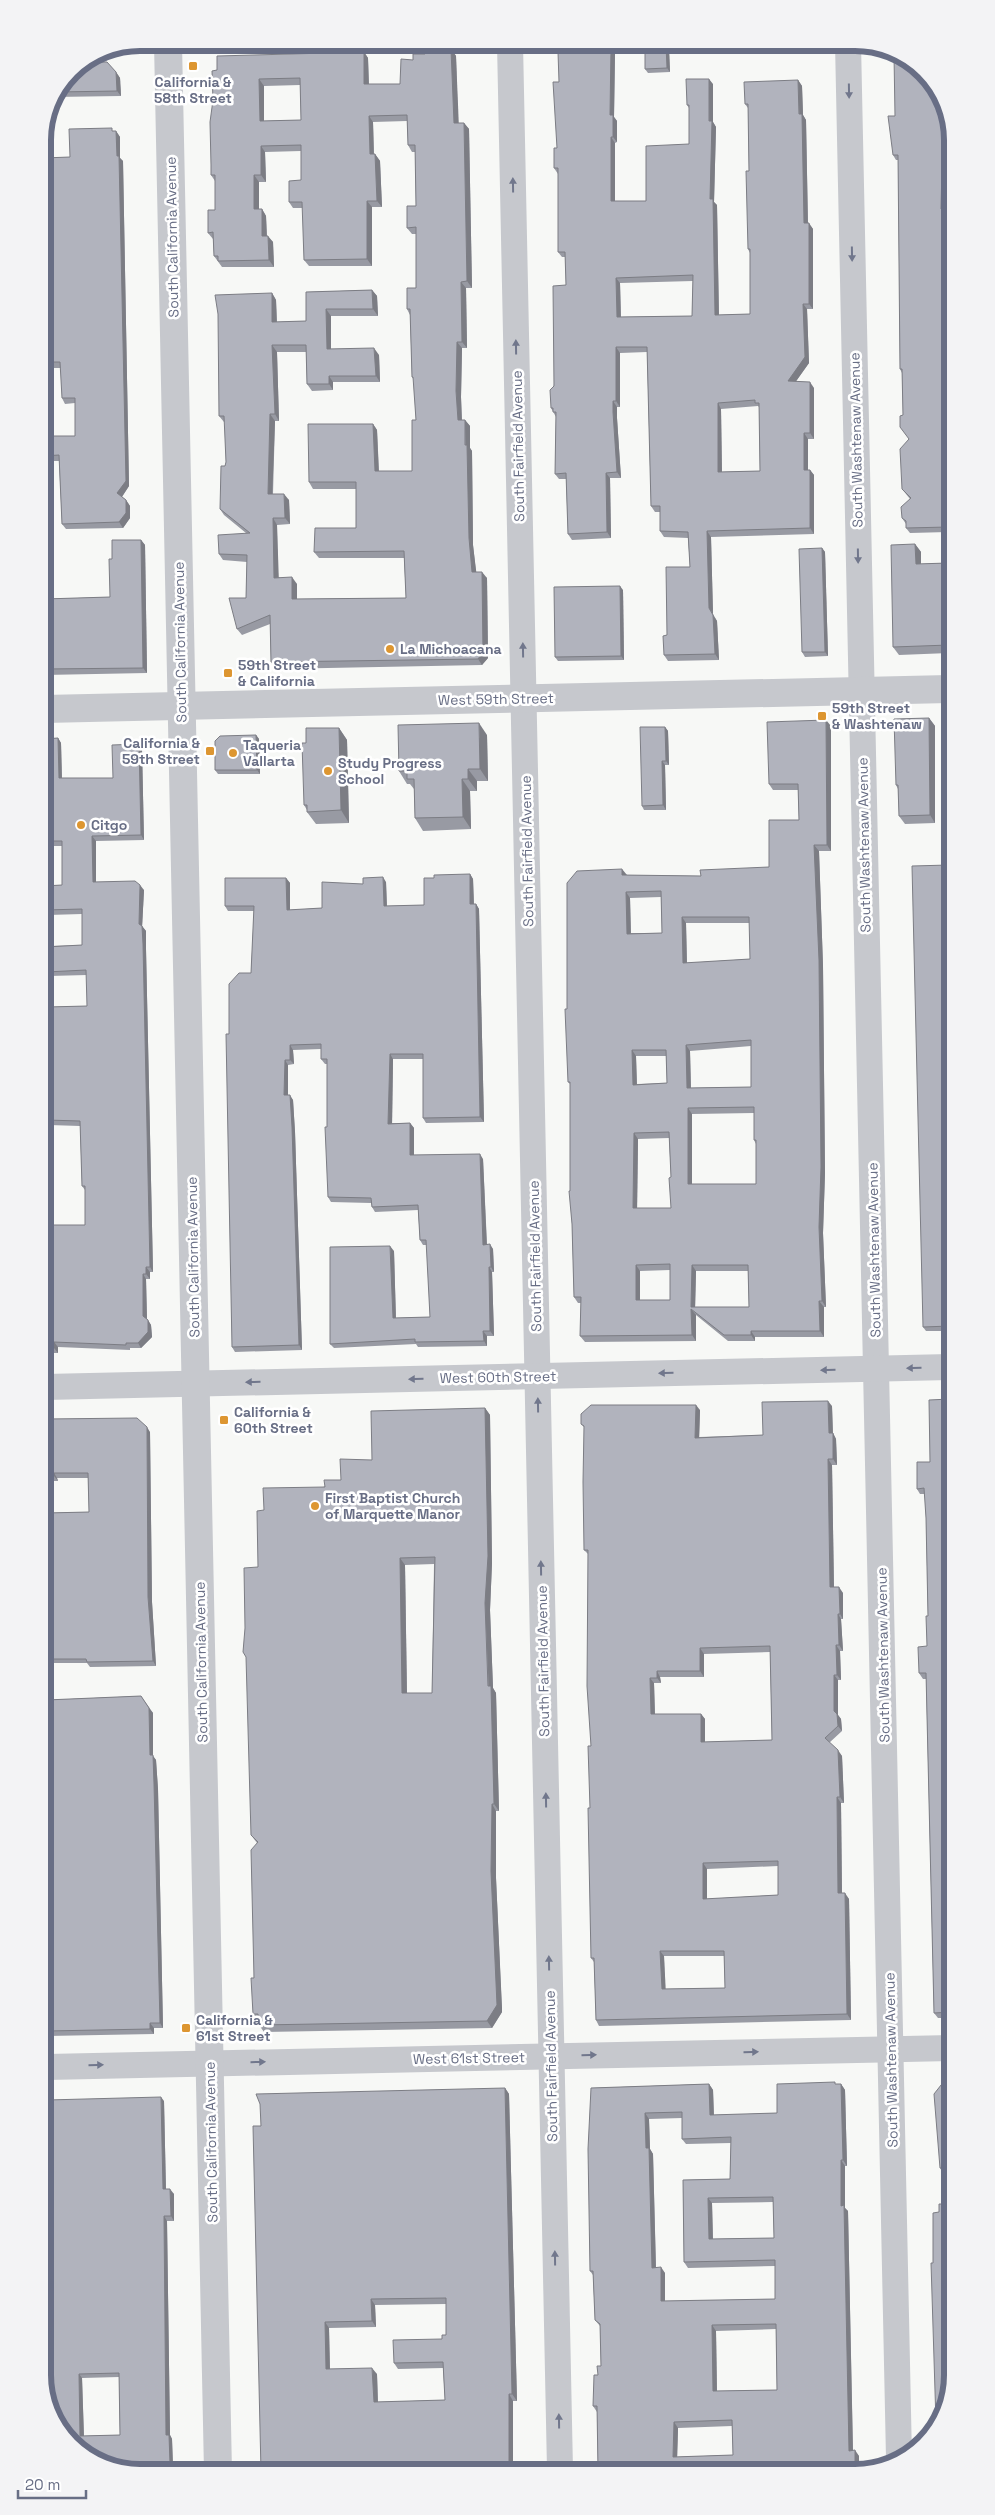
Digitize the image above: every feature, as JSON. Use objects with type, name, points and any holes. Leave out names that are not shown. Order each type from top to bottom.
[{"type":"street","name":"South California Avenue","points":[[168,51],[218,2464]]},
{"type":"street","name":"South Fairfield Avenue","points":[[510,51],[560,2464]]},
{"type":"street","name":"South Washtenaw Avenue","points":[[848,51],[899,2452]]},
{"type":"street","name":"West 59th Street","points":[[51,709],[944,689]]},
{"type":"street","name":"West 60th Street","points":[[51,1387],[944,1367]]},
{"type":"street","name":"West 61st Street","points":[[51,2066],[944,2048]]},
{"type":"building","points":[[425,51],[451,51],[454,123],[464,123],[467,281],[461,282],[462,342],[457,342],[456,391],[458,420],[465,420],[472,572],[482,572],[483,652],[478,659],[271,662],[270,615],[237,629],[229,598],[246,598],[247,555],[219,554],[218,535],[250,533],[220,509],[221,466],[225,466],[226,462],[224,416],[219,416],[218,314],[215,295],[272,293],[272,322],[306,321],[306,292],[372,290],[373,309],[326,309],[327,349],[374,348],[376,376],[329,376],[329,384],[307,384],[306,345],[272,345],[275,414],[270,414],[268,494],[284,494],[285,518],[273,518],[274,578],[292,577],[292,599],[406,598],[404,551],[314,552],[315,528],[356,528],[356,482],[309,482],[308,424],[373,424],[375,471],[412,471],[412,420],[416,420],[412,377],[410,309],[407,309],[407,288],[416,288],[416,227],[407,228],[407,206],[416,206],[415,145],[408,145],[407,115],[369,116],[370,154],[375,154],[377,201],[367,201],[367,259],[304,260],[302,202],[289,202],[289,181],[301,180],[301,145],[261,146],[261,175],[254,175],[254,209],[262,209],[262,236],[268,236],[269,260],[218,261],[218,256],[214,256],[213,232],[208,233],[208,210],[215,210],[215,175],[211,175],[210,122],[213,100],[212,71],[217,70],[217,56],[364,52],[364,84],[400,84],[401,59],[413,60],[413,54],[425,54]],"holes":[[[300,78],[301,120],[260,121],[259,79]]]},
{"type":"building","points":[[611,51],[610,115],[613,115],[611,201],[646,201],[646,146],[689,144],[689,105],[687,105],[686,79],[709,79],[709,121],[712,121],[710,199],[713,199],[715,315],[750,314],[750,249],[748,249],[746,171],[749,171],[748,104],[745,104],[744,82],[798,80],[799,114],[802,114],[804,223],[809,223],[809,304],[803,304],[805,357],[788,381],[810,382],[810,433],[804,433],[804,470],[810,470],[810,528],[707,531],[709,608],[713,615],[715,654],[664,655],[663,636],[667,635],[666,567],[690,567],[688,532],[660,531],[660,506],[651,506],[647,347],[616,347],[616,401],[613,401],[613,412],[617,472],[606,473],[607,532],[568,534],[566,473],[555,474],[556,412],[553,412],[553,408],[551,408],[550,390],[554,386],[553,286],[566,285],[565,252],[558,252],[558,168],[554,168],[554,148],[557,148],[553,82],[559,82],[558,52]],"holes":[[[693,275],[692,316],[617,317],[616,278]],[[755,400],[755,403],[759,403],[760,471],[718,472],[718,403]]]},
{"type":"building","points":[[645,51],[666,51],[667,68],[645,69]]},
{"type":"building","points":[[894,61],[918,77],[929,91],[941,117],[943,129],[944,167],[942,167],[941,209],[944,209],[944,527],[906,528],[906,521],[902,518],[901,507],[911,498],[902,489],[900,449],[909,439],[900,427],[900,416],[903,415],[902,369],[900,369],[898,155],[893,155],[888,116],[895,116]]},
{"type":"building","points":[[98,62],[107,62],[116,72],[117,91],[66,92],[77,77]]},
{"type":"building","points":[[112,128],[112,131],[116,131],[117,156],[119,156],[126,481],[117,493],[126,500],[126,513],[119,522],[62,524],[59,455],[51,456],[51,436],[75,436],[75,398],[62,398],[60,362],[51,362],[51,158],[70,157],[69,129]]},
{"type":"building","points":[[112,540],[141,540],[143,668],[51,669],[51,599],[110,597],[109,559],[112,559]]},
{"type":"building","points":[[915,544],[916,564],[944,563],[944,645],[893,647],[891,545]]},
{"type":"building","points":[[822,548],[825,652],[802,652],[799,549]]},
{"type":"building","points":[[620,586],[621,656],[555,657],[554,587]]},
{"type":"building","points":[[929,718],[930,815],[899,816],[894,719]]},
{"type":"building","points":[[826,720],[827,845],[814,845],[819,960],[821,1167],[819,1227],[822,1301],[819,1301],[820,1331],[751,1331],[751,1335],[724,1335],[691,1309],[692,1335],[580,1336],[581,1297],[574,1297],[569,1191],[570,1082],[568,1082],[565,1009],[567,1009],[567,883],[577,871],[622,869],[622,875],[701,876],[700,870],[769,867],[769,820],[799,820],[798,784],[769,784],[767,722]],"holes":[[[661,891],[662,933],[627,934],[626,892]],[[682,917],[749,917],[750,959],[683,963]],[[751,1040],[751,1087],[687,1088],[686,1045]],[[632,1050],[666,1050],[667,1083],[633,1085]],[[754,1107],[756,1184],[688,1184],[688,1108]],[[669,1132],[671,1208],[633,1208],[634,1133]],[[670,1264],[670,1300],[636,1300],[636,1265]],[[692,1265],[748,1265],[749,1307],[691,1307]]]},
{"type":"building","points":[[479,723],[480,769],[468,769],[468,779],[462,779],[463,817],[415,818],[414,779],[407,779],[407,771],[399,771],[398,725]]},
{"type":"building","points":[[640,727],[665,727],[666,761],[662,761],[663,805],[642,806]]},
{"type":"building","points":[[306,728],[339,728],[341,810],[307,812],[307,805],[304,805],[302,743],[306,743]]},
{"type":"building","points":[[256,735],[257,770],[215,770],[215,741],[220,736]]},
{"type":"building","points":[[51,738],[58,738],[59,778],[113,778],[112,745],[139,744],[141,835],[92,836],[93,882],[135,881],[140,885],[139,924],[142,926],[143,944],[150,1267],[146,1267],[146,1274],[143,1274],[143,1316],[148,1320],[148,1332],[138,1343],[126,1343],[126,1345],[54,1342],[54,1348],[51,1348],[51,1225],[85,1225],[85,1186],[82,1186],[80,1121],[51,1120],[51,1007],[87,1006],[86,970],[51,972],[51,947],[82,945],[82,909],[51,910],[51,886],[62,885],[62,841],[51,841]]},
{"type":"building","points":[[944,865],[944,1326],[923,1327],[912,866]]},
{"type":"building","points":[[470,874],[470,904],[476,904],[480,1117],[423,1118],[423,1054],[390,1054],[388,1124],[410,1123],[410,1155],[480,1154],[483,1245],[490,1244],[490,1331],[483,1331],[484,1341],[415,1342],[415,1339],[330,1344],[330,1247],[390,1246],[393,1318],[430,1317],[426,1240],[420,1240],[418,1205],[372,1207],[371,1198],[328,1197],[325,1127],[327,1127],[327,1059],[321,1059],[321,1044],[290,1045],[290,1060],[285,1060],[284,1095],[290,1095],[292,1127],[299,1345],[232,1347],[226,1034],[229,1034],[229,984],[239,973],[251,973],[254,906],[225,906],[225,878],[286,878],[287,910],[322,908],[322,882],[363,884],[363,878],[383,877],[384,906],[424,905],[424,878],[434,878],[434,875]]},
{"type":"building","points":[[944,1399],[944,2012],[934,2013],[926,1673],[919,1673],[918,1647],[927,1646],[926,1616],[928,1616],[924,1488],[917,1489],[917,1462],[930,1462],[929,1400]]},
{"type":"building","points":[[828,1401],[829,1433],[833,1433],[833,1459],[828,1459],[830,1587],[839,1587],[839,1645],[836,1645],[837,1675],[834,1675],[834,1711],[837,1714],[838,1726],[825,1738],[838,1750],[840,1797],[837,1797],[838,1893],[845,1893],[847,2014],[596,2020],[594,1958],[591,1958],[588,1808],[590,1808],[588,1746],[591,1746],[587,1686],[588,1550],[584,1550],[584,1426],[581,1424],[581,1414],[591,1405],[696,1405],[695,1438],[763,1435],[762,1402]],"holes":[[[770,1646],[772,1740],[701,1742],[701,1714],[651,1714],[650,1678],[657,1678],[657,1671],[700,1671],[700,1648]],[[778,1861],[778,1895],[703,1899],[703,1863]],[[660,1951],[724,1951],[725,1988],[662,1989]]]},
{"type":"building","points":[[485,1408],[488,1556],[485,1603],[488,1686],[491,1686],[494,1804],[492,1804],[491,1871],[497,2005],[487,2021],[259,2025],[258,2014],[253,2014],[251,1978],[254,1978],[251,1850],[258,1842],[251,1835],[246,1657],[243,1652],[245,1628],[244,1568],[258,1567],[257,1511],[264,1510],[263,1488],[325,1487],[324,1480],[341,1480],[340,1459],[372,1460],[371,1411]],"holes":[[[435,1557],[432,1693],[402,1693],[400,1558]]]},
{"type":"building","points":[[137,1418],[147,1427],[148,1597],[153,1661],[87,1662],[86,1659],[51,1659],[51,1513],[89,1512],[88,1473],[54,1473],[54,1476],[51,1476],[51,1419]]},
{"type":"building","points":[[141,1696],[149,1708],[150,1755],[153,1755],[160,2023],[150,2023],[150,2029],[51,2031],[51,1700]]},
{"type":"building","points":[[944,2081],[944,2168],[940,2168],[934,2094]]},
{"type":"building","points":[[835,2082],[835,2084],[841,2084],[843,2160],[841,2160],[841,2206],[844,2205],[849,2451],[855,2450],[855,2464],[598,2464],[597,2406],[593,2406],[594,2375],[598,2375],[597,2366],[601,2366],[600,2324],[595,2320],[593,2271],[590,2271],[588,2149],[591,2088],[709,2084],[710,2115],[777,2113],[777,2084]],"holes":[[[682,2112],[682,2139],[731,2137],[730,2179],[683,2180],[684,2262],[775,2260],[775,2299],[661,2301],[661,2267],[652,2268],[649,2148],[646,2148],[645,2113]],[[773,2197],[774,2238],[709,2239],[708,2198]],[[776,2324],[777,2390],[713,2391],[712,2325]],[[732,2420],[733,2455],[673,2457],[674,2422]]]},
{"type":"building","points":[[505,2088],[512,2394],[509,2394],[509,2464],[261,2464],[253,2126],[261,2126],[260,2104],[256,2094]],"holes":[[[446,2298],[446,2335],[442,2335],[442,2339],[393,2340],[394,2363],[443,2362],[445,2400],[374,2402],[372,2368],[326,2369],[325,2322],[372,2321],[371,2299]]]},
{"type":"building","points":[[161,2097],[163,2189],[170,2189],[171,2216],[164,2216],[166,2435],[169,2435],[170,2463],[135,2464],[101,2455],[77,2438],[60,2414],[56,2403],[51,2374],[51,2100]],"holes":[[[119,2373],[120,2435],[80,2436],[79,2374]]]},
{"type":"building","points":[[939,2204],[944,2204],[944,2374],[942,2392],[936,2412],[931,2263],[933,2263],[933,2213],[939,2212]]},
{"type":"place","name":"California & 58th Street","points":[[193,66]]},
{"type":"place","name":"La Michoacana","points":[[390,649]]},
{"type":"place","name":"59th Street & California","points":[[228,673]]},
{"type":"place","name":"59th Street & Washtenaw","points":[[822,716]]},
{"type":"place","name":"California & 59th Street","points":[[210,751]]},
{"type":"place","name":"Taqueria Vallarta","points":[[233,753]]},
{"type":"place","name":"Study Progress School","points":[[328,771]]},
{"type":"place","name":"Citgo","points":[[81,825]]},
{"type":"place","name":"California & 60th Street","points":[[224,1420]]},
{"type":"place","name":"First Baptist Church of Marquette Manor","points":[[315,1506]]},
{"type":"place","name":"California & 61st Street","points":[[186,2028]]}]
